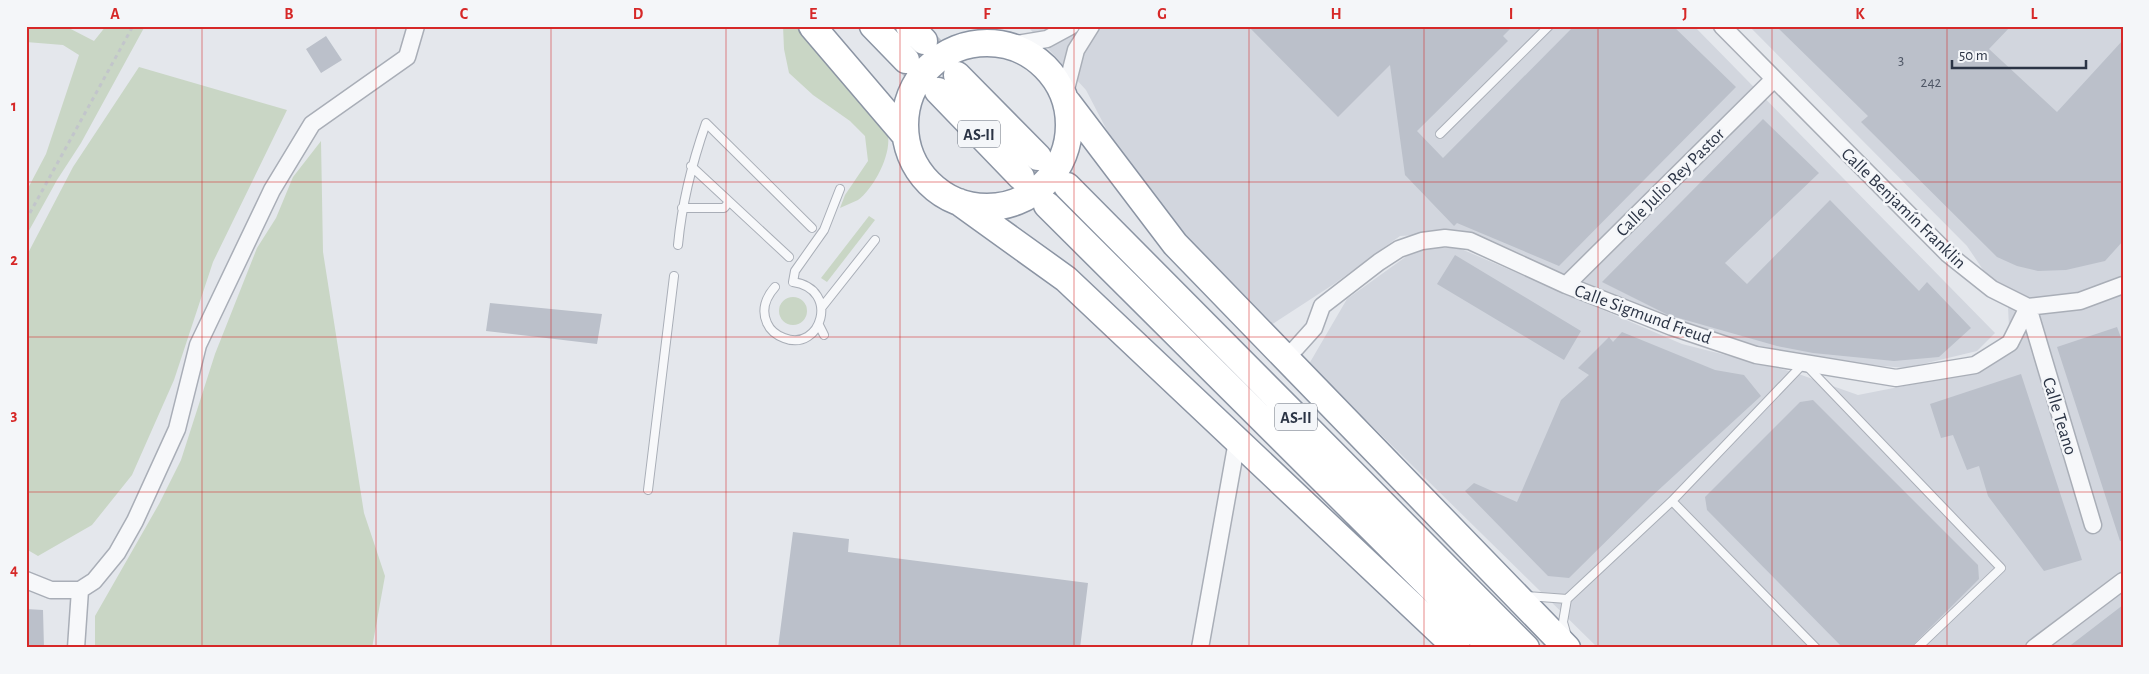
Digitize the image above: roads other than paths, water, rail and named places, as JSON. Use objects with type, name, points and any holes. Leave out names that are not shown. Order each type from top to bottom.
[{"type":"highway","points":[[812,26],[905,135]]},
{"type":"highway","points":[[873,26],[906,60]]},
{"type":"highway","points":[[1066,98],[1069,132],[1065,152],[1055,172],[1045,185],[1032,195],[988,207],[959,202],[944,196],[922,176],[911,159],[905,135],[905,114],[910,95],[925,70],[969,35],[1011,45],[1034,56],[1066,98],[1175,244],[1283,358],[1569,648]]},
{"type":"highway","name":"AS-II","points":[[1021,176],[947,83],[1038,157]]},
{"type":"highway","name":"AS-II","points":[[1067,186],[1526,648]]},
{"type":"highway","points":[[959,202],[1066,279],[1457,648]]},
{"type":"highway","name":"AS-II","points":[[1047,205],[1492,648]]},
{"type":"street","points":[[26,580],[51,590],[80,590],[94,581],[117,552],[135,521],[177,429],[198,344],[272,190],[312,124],[407,56],[416,26]]},
{"type":"street","points":[[1011,45],[1047,38],[1071,26]]},
{"type":"street","points":[[1066,98],[1076,50],[1091,26]]},
{"type":"street","name":"Calle Benjamín Franklin","points":[[1722,26],[1948,254],[1992,289],[2028,307]]},
{"type":"street","name":"Calle Julio Rey Pastor","points":[[1566,286],[1774,79]]},
{"type":"street","name":"Calle Sigmund Freud","points":[[1283,358],[1296,348],[1314,328],[1322,306],[1379,262],[1398,249],[1422,241],[1445,238],[1470,241],[1566,286],[1672,327],[1756,355],[1896,378],[1976,365],[2010,343],[2028,307]]},
{"type":"street","points":[[2028,307],[2080,301],[2123,285]]},
{"type":"street","name":"Calle Teano","points":[[2028,307],[2093,525]]},
{"type":"street","points":[[1200,648],[1237,441]]},
{"type":"street","points":[[2034,648],[2123,581]]},
{"type":"street","points":[[76,648],[80,590]]},
{"type":"lane","points":[[1440,134],[1549,26]]},
{"type":"lane","points":[[678,245],[682,208],[691,166],[706,123],[812,228]]},
{"type":"lane","points":[[691,166],[789,257]]},
{"type":"lane","points":[[775,287],[765,303],[766,321],[778,335],[786,339],[805,338],[819,325],[822,307],[818,295],[811,288],[793,282],[795,271],[824,230],[840,189]]},
{"type":"lane","points":[[682,208],[724,208],[729,202]]},
{"type":"lane","points":[[822,307],[875,240]]},
{"type":"lane","points":[[648,490],[674,276]]},
{"type":"lane","points":[[819,325],[824,335]]},
{"type":"lane","points":[[1569,648],[1563,622],[1567,599],[1672,501],[1804,363],[2000,568],[1917,648]]},
{"type":"lane","points":[[1672,501],[1816,648]]},
{"type":"lane","points":[[1516,595],[1567,599]]},
{"type":"tunnel","points":[[924,41],[957,75]]},
{"type":"tunnel","points":[[906,60],[938,91]]},
{"type":"tunnel","points":[[1038,157],[1067,186]]},
{"type":"tunnel","points":[[1021,177],[1047,205]]}]
